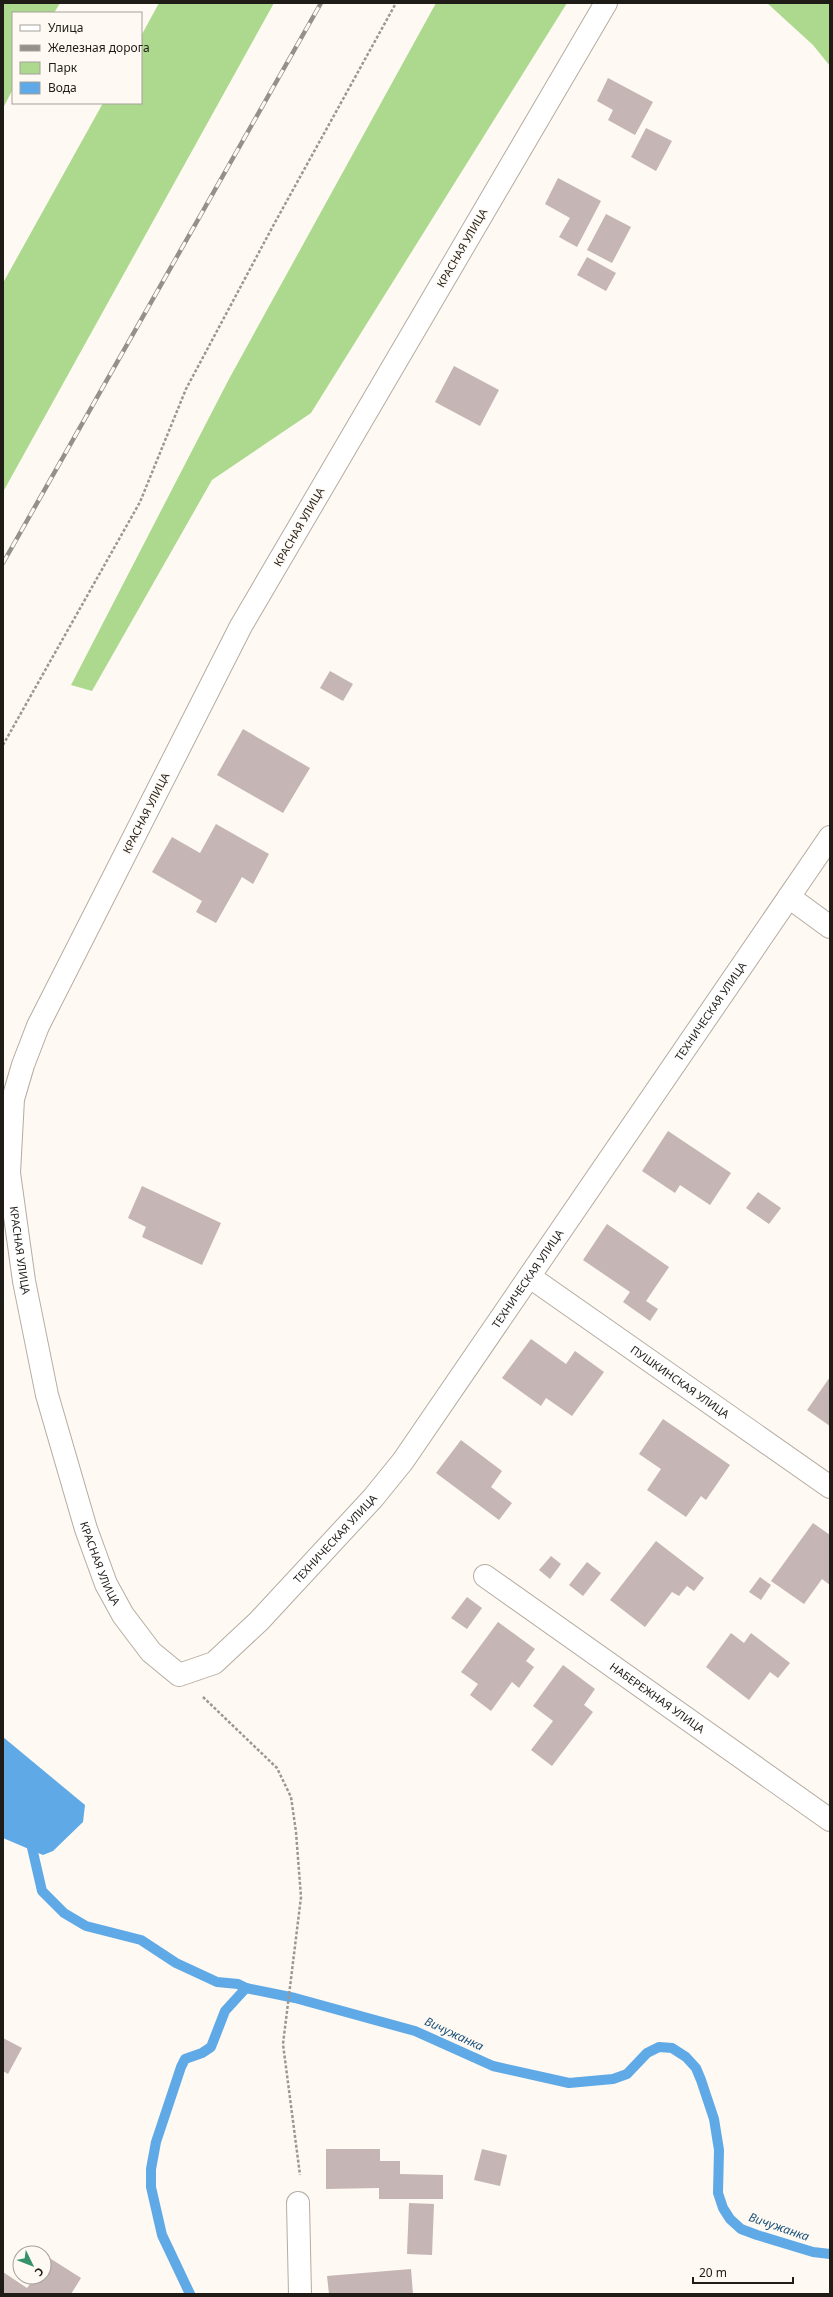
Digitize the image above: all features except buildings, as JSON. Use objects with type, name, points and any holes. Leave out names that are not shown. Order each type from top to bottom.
[{"type":"street","name":"КРАСНАЯ УЛИЦА","points":[[179,1675],[151,1652],[123,1615],[106,1584],[86,1529],[47,1395],[24,1281],[9,1173],[13,1099],[23,1065],[38,1026],[241,626],[606,3]]},
{"type":"street","name":"ТЕХНИЧЕСКАЯ УЛИЦА","points":[[179,1675],[214,1663],[259,1621],[373,1498],[403,1461],[830,837]]},
{"type":"street","points":[[789,897],[830,927]]},
{"type":"street","name":"ПУШКИНСКАЯ УЛИЦА","points":[[530,1277],[830,1487]]},
{"type":"street","name":"НАБЕРЕЖНАЯ УЛИЦА","points":[[485,1576],[830,1820]]},
{"type":"street","points":[[298,2203],[300,2294]]},
{"type":"path","points":[[3,746],[140,502],[186,389],[273,226],[396,3]]},
{"type":"path","points":[[179,1675],[276,1768],[291,1797],[296,1832],[301,1897],[284,2044],[300,2170],[298,2203]]},
{"type":"green space","points":[[3,3],[60,3],[55,12],[12,12],[12,91],[3,108]]},
{"type":"green space","points":[[159,3],[274,3],[3,492],[3,283],[102,104],[142,104],[142,34]]},
{"type":"green space","points":[[436,3],[567,3],[311,413],[212,480],[92,691],[71,685],[229,379]]},
{"type":"green space","points":[[767,3],[830,3],[830,66],[813,45]]},
{"type":"water","points":[[3,1737],[85,1805],[83,1822],[53,1851],[43,1855],[3,1838]]},
{"type":"waterway","name":"Вичужанка","points":[[30,1839],[42,1891],[64,1913],[86,1926],[141,1940],[176,1963],[217,1982],[238,1984],[246,1988],[295,1998],[415,2031],[493,2066],[569,2083],[613,2079],[627,2074],[647,2053],[659,2047],[672,2048],[686,2057],[696,2068],[701,2080],[714,2119],[719,2150],[718,2193],[723,2208],[730,2219],[741,2229],[757,2235],[813,2252],[830,2254]]},
{"type":"waterway","points":[[190,2294],[162,2235],[151,2187],[151,2169],[156,2142],[185,2059],[202,2053],[211,2047],[225,2011],[246,1988]]},
{"type":"railway","points":[[3,563],[321,3]]}]
